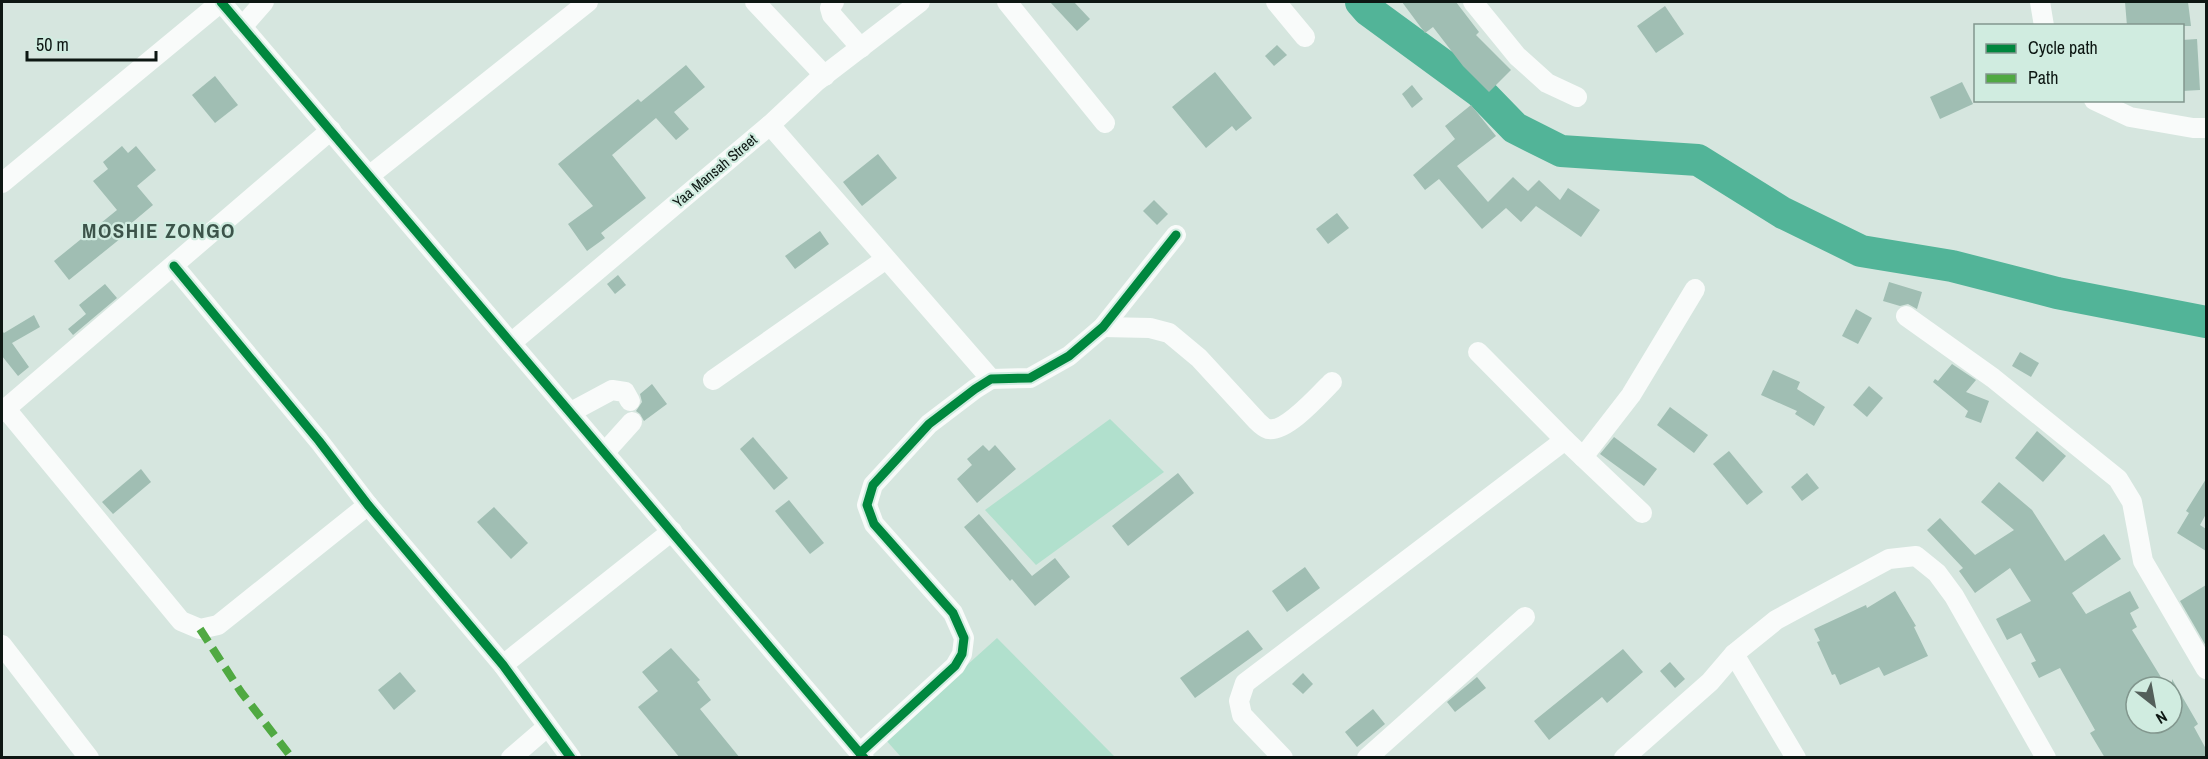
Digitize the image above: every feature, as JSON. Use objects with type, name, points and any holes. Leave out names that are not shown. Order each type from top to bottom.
[{"type":"street","points":[[2,183],[221,2],[862,755],[955,666],[964,645],[960,627],[952,613],[874,524],[867,505],[873,485],[929,424],[975,389],[991,379],[1030,378],[1069,356],[1102,327],[1176,235]]},
{"type":"street","points":[[242,27],[264,2]]},
{"type":"street","points":[[369,176],[588,2]]},
{"type":"street","points":[[755,2],[825,76]]},
{"type":"street","points":[[834,2],[831,8],[832,15],[861,48]]},
{"type":"street","name":"Yaa Mansah Street","points":[[511,343],[825,76],[920,2]]},
{"type":"street","points":[[1007,2],[1105,123]]},
{"type":"street","points":[[1276,2],[1305,36]]},
{"type":"street","points":[[1473,2],[1517,56],[1547,83],[1577,97]]},
{"type":"street","points":[[2040,2],[2044,24]]},
{"type":"street","points":[[2098,102],[2130,117],[2206,129]]},
{"type":"street","points":[[770,125],[991,379]]},
{"type":"street","points":[[331,130],[4,410],[181,621],[200,629],[218,625],[368,505]]},
{"type":"street","points":[[713,380],[886,259]]},
{"type":"street","points":[[174,266],[319,441],[368,505],[503,665],[571,758]]},
{"type":"street","points":[[1583,457],[1631,395],[1695,289]]},
{"type":"street","points":[[1906,316],[1993,378],[2118,479],[2132,502],[2143,561],[2206,669]]},
{"type":"street","points":[[1102,327],[1150,328],[1169,333],[1198,357],[1266,429],[1275,429],[1288,423],[1332,382]]},
{"type":"street","points":[[1478,352],[1565,440],[1642,513]]},
{"type":"street","points":[[571,412],[612,390],[625,392],[630,401]]},
{"type":"street","points":[[605,452],[632,422]]},
{"type":"street","points":[[1283,758],[1242,715],[1239,700],[1245,683],[1565,440]]},
{"type":"street","points":[[503,665],[672,531]]},
{"type":"street","points":[[1624,758],[1710,682],[1734,654],[1776,620],[1889,559],[1916,556],[1937,573],[1954,596],[2046,758]]},
{"type":"street","points":[[1367,758],[1525,617]]},
{"type":"street","points":[[2,645],[89,758]]},
{"type":"street","points":[[1734,654],[1796,758]]},
{"type":"street","points":[[511,758],[547,727]]},
{"type":"green space","points":[[1110,419],[1164,472],[1036,565],[985,510]]},
{"type":"green space","points":[[997,638],[1115,757],[901,757],[885,739]]},
{"type":"building","points":[[1050,2],[1074,2],[1090,19],[1077,31]]},
{"type":"building","points":[[1402,2],[1456,2],[1479,32],[1476,35],[1511,70],[1489,92],[1463,66],[1433,27],[1425,33]]},
{"type":"building","points":[[2125,2],[2188,2],[2191,26],[2127,24]]},
{"type":"building","points":[[1665,6],[1684,34],[1656,53],[1637,26]]},
{"type":"building","points":[[2197,39],[2200,90],[2184,91],[2184,40]]},
{"type":"building","points":[[1277,45],[1287,55],[1274,66],[1265,56]]},
{"type":"building","points":[[686,65],[705,87],[674,112],[689,129],[676,140],[656,118],[612,155],[646,198],[601,233],[605,238],[587,251],[568,224],[593,206],[558,164],[638,99],[641,102]]},
{"type":"building","points":[[1215,72],[1252,118],[1236,131],[1232,126],[1206,148],[1172,107]]},
{"type":"building","points":[[215,76],[238,105],[215,123],[192,95]]},
{"type":"building","points":[[1962,82],[1973,104],[1940,119],[1930,97]]},
{"type":"building","points":[[1412,85],[1423,99],[1412,108],[1402,94]]},
{"type":"building","points":[[1471,105],[1496,136],[1457,166],[1488,202],[1513,177],[1528,191],[1539,180],[1560,200],[1568,188],[1600,210],[1581,237],[1536,206],[1521,222],[1506,208],[1482,229],[1439,179],[1425,190],[1413,175],[1455,139],[1445,126]]},
{"type":"building","points":[[122,146],[128,153],[136,146],[156,170],[137,186],[153,205],[128,226],[131,230],[69,280],[54,261],[117,210],[93,181],[108,169],[103,162]]},
{"type":"building","points":[[878,154],[897,178],[862,206],[843,182]]},
{"type":"building","points":[[1154,200],[1168,214],[1157,225],[1143,211]]},
{"type":"building","points":[[1337,213],[1349,228],[1328,244],[1316,229]]},
{"type":"building","points":[[820,231],[829,244],[795,269],[785,256]]},
{"type":"building","points":[[618,275],[626,285],[615,294],[607,284]]},
{"type":"building","points":[[1889,282],[1922,292],[1917,309],[1908,304],[1900,306],[1883,301]]},
{"type":"building","points":[[105,284],[117,298],[73,335],[68,329],[86,314],[79,305]]},
{"type":"building","points":[[1856,309],[1872,318],[1858,344],[1842,336]]},
{"type":"building","points":[[34,315],[40,327],[12,343],[29,367],[18,376],[2,356],[2,331],[4,333]]},
{"type":"building","points":[[2020,352],[2039,363],[2031,377],[2012,366]]},
{"type":"building","points":[[1952,364],[1976,380],[1966,392],[1989,401],[1981,423],[1965,417],[1968,411],[1933,382],[1935,379],[1938,381]]},
{"type":"building","points":[[1773,370],[1800,382],[1797,389],[1825,407],[1814,426],[1795,414],[1797,411],[1761,395]]},
{"type":"building","points":[[652,384],[667,404],[644,421],[636,411],[642,402],[640,394]]},
{"type":"building","points":[[1869,386],[1883,398],[1867,417],[1853,405]]},
{"type":"building","points":[[1670,407],[1708,435],[1694,453],[1657,425]]},
{"type":"building","points":[[2037,431],[2066,456],[2043,482],[2015,458]]},
{"type":"building","points":[[753,437],[788,478],[774,490],[740,449]]},
{"type":"building","points":[[1614,437],[1657,469],[1644,486],[1600,454]]},
{"type":"building","points":[[983,445],[989,451],[995,445],[1016,469],[977,503],[957,479],[972,465],[967,459]]},
{"type":"building","points":[[1729,451],[1763,492],[1747,505],[1713,464]]},
{"type":"building","points":[[141,469],[151,482],[113,514],[102,502]]},
{"type":"building","points":[[1178,473],[1194,493],[1128,546],[1112,526]]},
{"type":"building","points":[[1807,473],[1819,488],[1802,501],[1791,487]]},
{"type":"building","points":[[2206,479],[2206,514],[2200,525],[2206,529],[2206,551],[2177,533],[2189,513],[2186,511]]},
{"type":"building","points":[[1999,482],[2032,510],[2065,561],[2104,534],[2121,559],[2072,593],[2086,614],[2130,591],[2139,608],[2130,613],[2137,627],[2132,630],[2160,675],[2124,675],[2124,735],[2184,735],[2184,700],[2198,724],[2194,727],[2206,749],[2206,758],[2105,758],[2090,733],[2095,730],[2060,668],[2039,678],[2031,663],[2036,661],[2021,633],[2007,640],[1996,619],[2031,601],[2010,568],[1975,593],[1959,571],[1963,568],[1927,530],[1940,518],[1975,555],[2014,530],[1981,502]]},
{"type":"building","points":[[789,500],[824,543],[810,554],[775,511]]},
{"type":"building","points":[[494,507],[528,543],[511,559],[477,522]]},
{"type":"building","points":[[979,514],[1032,576],[1055,558],[1070,577],[1035,606],[1012,579],[1010,581],[964,527]]},
{"type":"building","points":[[1305,567],[1320,588],[1287,612],[1272,591]]},
{"type":"building","points":[[2206,585],[2206,646],[2180,601]]},
{"type":"building","points":[[1895,591],[1916,626],[1914,627],[1928,656],[1884,676],[1879,667],[1840,685],[1835,674],[1832,675],[1817,642],[1820,641],[1814,629],[1866,605],[1867,608]]},
{"type":"building","points":[[1248,630],[1263,649],[1195,698],[1180,678]]},
{"type":"building","points":[[671,648],[700,680],[697,682],[711,700],[700,709],[740,758],[680,758],[638,707],[658,691],[642,672]]},
{"type":"building","points":[[1623,649],[1643,672],[1607,703],[1602,697],[1549,740],[1534,721]]},
{"type":"building","points":[[1670,662],[1685,679],[1675,688],[1660,671]]},
{"type":"building","points":[[400,672],[416,691],[394,710],[378,690]]},
{"type":"building","points":[[1303,673],[1313,684],[1303,694],[1292,684]]},
{"type":"building","points":[[1477,677],[1486,688],[1455,712],[1447,702]]},
{"type":"building","points":[[1373,709],[1385,724],[1357,747],[1345,732]]},
{"type":"waterway","points":[[1361,2],[1368,10],[1480,92],[1515,128],[1561,151],[1698,160],[1783,213],[1861,251],[1952,266],[2057,293],[2206,322]]},
{"type":"marked path","points":[[200,629],[241,692],[292,758]]},
{"type":"cycle path","points":[[221,2],[864,758]]},
{"type":"cycle path","points":[[860,753],[955,666],[962,654],[964,638],[953,613],[874,524],[867,505],[873,485],[929,424],[975,389],[991,379],[1030,378],[1069,356],[1103,327],[1176,235]]},
{"type":"cycle path","points":[[174,266],[319,441],[368,505],[503,665],[571,758]]},
{"type":"district","name":"MOSHIE ZONGO","points":[[159,231]]}]
